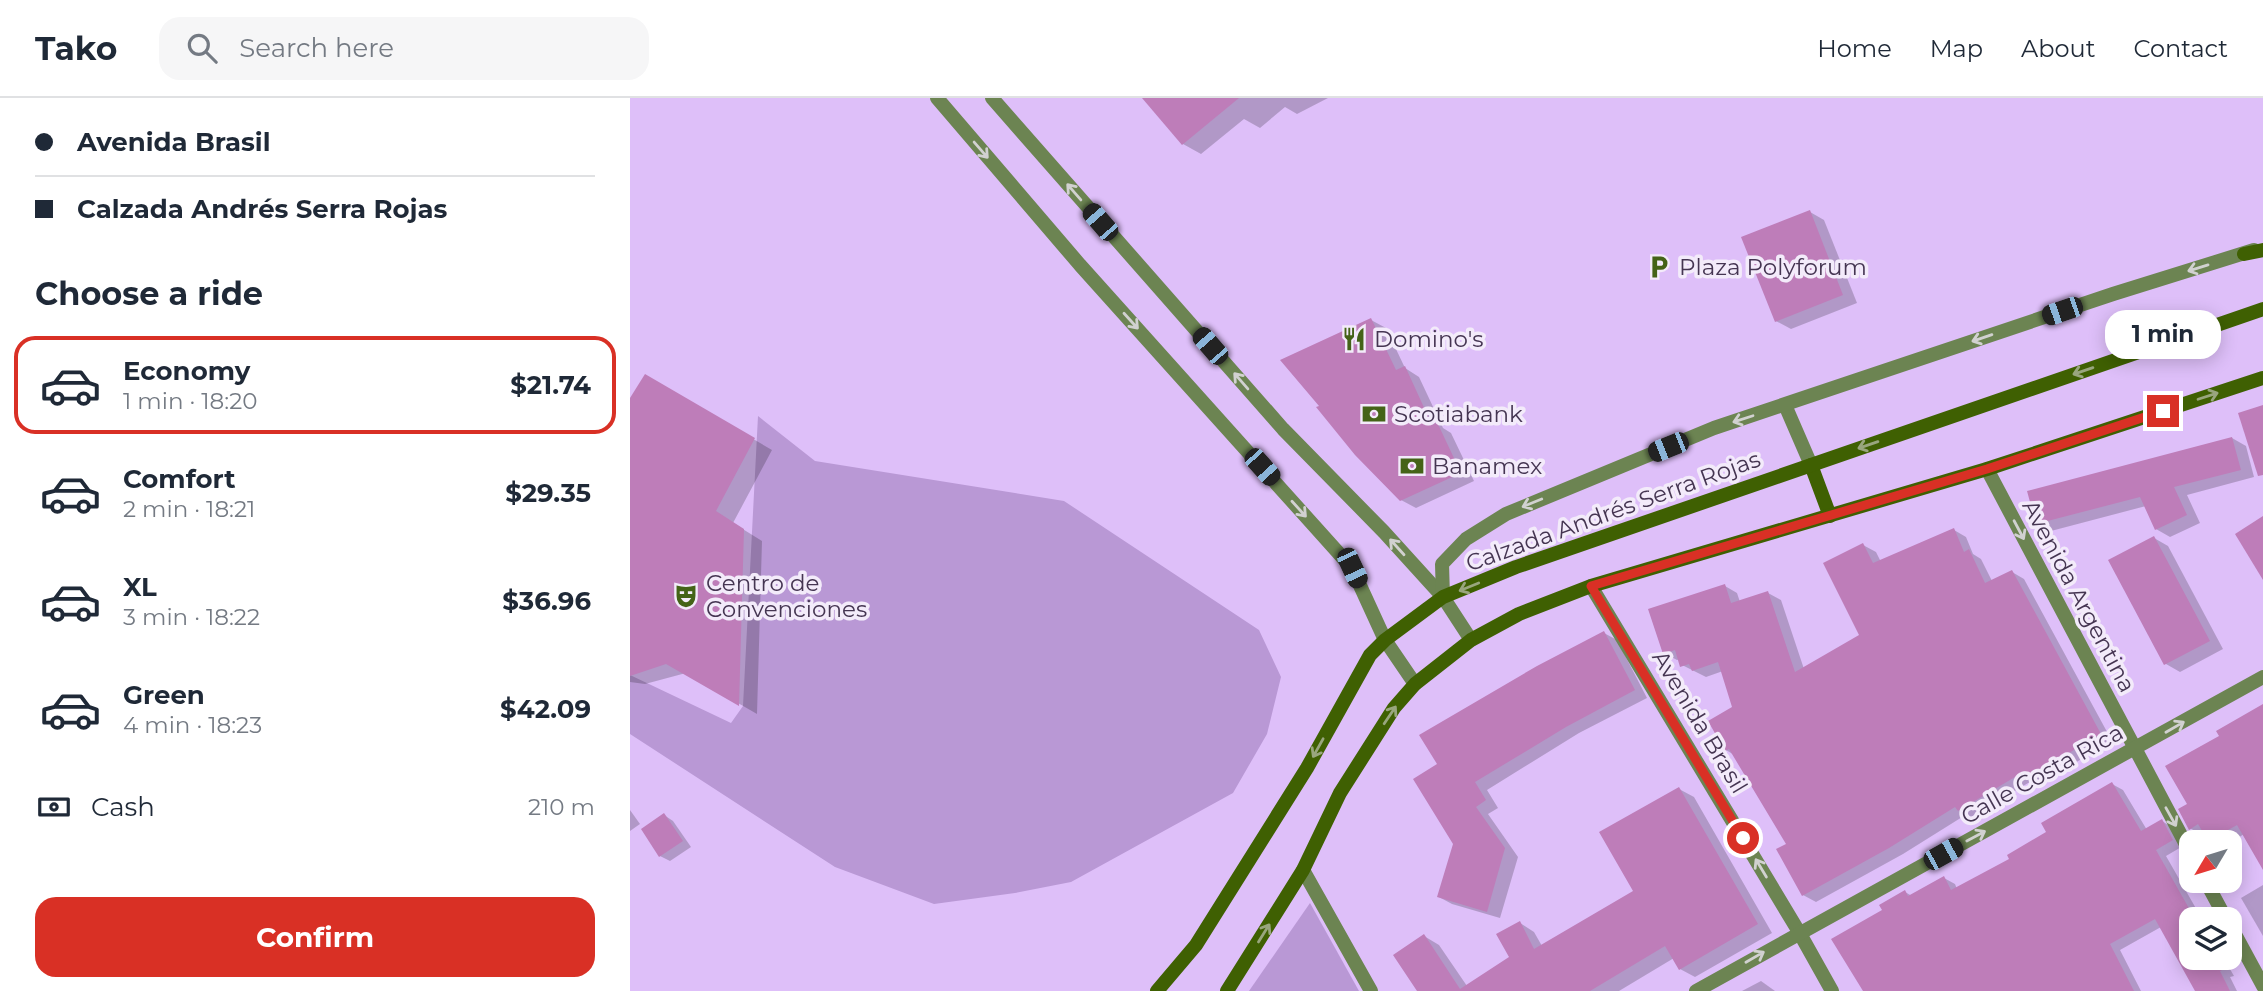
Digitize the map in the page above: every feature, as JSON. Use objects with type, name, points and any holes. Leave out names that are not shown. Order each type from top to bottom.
[{"type":"main road","points":[[2244,254],[2263,248]]},
{"type":"main road","name":"Calzada Andrés Serra Rojas","points":[[1157,991],[1196,945],[1307,768],[1370,655],[1385,640],[1443,597],[1516,567],[2263,309]]},
{"type":"main road","points":[[1227,991],[1303,870],[1340,793],[1394,708],[1415,684],[1471,640],[1519,614],[1591,586],[1987,469],[2263,378]]},
{"type":"main road","points":[[1811,465],[1830,516]]},
{"type":"street","points":[[937,98],[1080,265],[1352,568],[1385,640],[1415,684]]},
{"type":"street","points":[[992,98],[1283,429],[1384,532],[1443,597],[1471,640]]},
{"type":"street","points":[[1443,597],[1443,564],[1466,539],[1506,514],[1714,428],[2113,294],[2244,254]]},
{"type":"street","points":[[1785,405],[1811,465]]},
{"type":"street","name":"Avenida Argentina","points":[[1987,469],[2179,832]]},
{"type":"street","name":"Avenida Brasil","points":[[1591,586],[1800,932],[1832,991]]},
{"type":"street","name":"Calle Costa Rica","points":[[1696,991],[2263,677]]},
{"type":"street","points":[[1303,870],[1371,991]]},
{"type":"street","points":[[2242,947],[2263,986]]},
{"type":"shaded area","points":[[758,416],[815,461],[1064,501],[1259,630],[1281,677],[1267,734],[1233,793],[1071,882],[934,904],[835,867],[630,734],[630,675],[731,723],[743,706]]},
{"type":"shaded area","points":[[1310,903],[1359,991],[1249,991]]},
{"type":"building","points":[[1142,98],[1239,98],[1182,145]]},
{"type":"building","points":[[1810,210],[1843,295],[1775,322],[1741,237]]},
{"type":"building","points":[[1371,318],[1396,370],[1405,366],[1432,425],[1437,422],[1461,473],[1400,501],[1355,455],[1316,407],[1319,406],[1280,360]]},
{"type":"building","name":"Centro de Convenciones","points":[[645,374],[755,438],[716,511],[744,529],[739,706],[666,664],[630,676],[630,398]]},
{"type":"building","points":[[2263,405],[2263,475],[2258,476],[2238,413]]},
{"type":"building","points":[[2232,437],[2241,470],[2174,487],[2187,515],[2155,530],[2140,497],[2036,524],[2027,491]]},
{"type":"building","points":[[2263,516],[2263,580],[2235,534]]},
{"type":"building","points":[[1954,528],[1964,552],[1969,549],[1985,583],[2012,570],[2101,734],[2028,777],[2025,771],[1958,811],[1955,807],[1889,848],[1802,896],[1776,849],[1786,844],[1729,749],[1725,751],[1708,721],[1732,707],[1718,662],[1692,671],[1689,664],[1680,667],[1675,650],[1663,654],[1648,609],[1725,584],[1731,603],[1768,591],[1795,672],[1859,635],[1823,563],[1863,543],[1873,563]]},
{"type":"building","points":[[2154,536],[2210,641],[2164,665],[2108,560]]},
{"type":"building","points":[[1604,631],[1635,690],[1566,727],[1475,782],[1486,800],[1476,807],[1505,848],[1487,912],[1437,897],[1453,844],[1413,779],[1437,764],[1419,735],[1537,666]]},
{"type":"building","points":[[2263,704],[2263,870],[2237,825],[2228,830],[2202,830],[2198,824],[2189,830],[2178,809],[2187,804],[2165,766],[2219,736],[2216,731]]},
{"type":"building","points":[[2112,782],[2141,831],[2162,819],[2173,840],[2156,850],[2188,907],[2179,907],[2179,962],[2155,919],[2110,944],[2134,991],[1863,991],[1831,939],[1882,910],[1879,905],[1905,890],[1908,896],[1944,876],[1951,890],[2009,859],[2007,855],[2046,832],[2041,823]]},
{"type":"building","points":[[1679,787],[1758,924],[1679,970],[1665,946],[1590,991],[1417,991],[1393,955],[1424,934],[1460,989],[1509,957],[1496,934],[1520,921],[1534,949],[1633,891],[1599,832]]},
{"type":"building","points":[[664,813],[683,841],[659,857],[641,829]]},
{"type":"building","points":[[2183,970],[2222,970],[2220,971],[2230,991],[2195,991]]},
{"type":"place","name":"Plaza Polyforum","points":[[1659,267]]},
{"type":"place","name":"Domino's","points":[[1354,339]]},
{"type":"place","name":"Scotiabank","points":[[1374,414]]},
{"type":"place","name":"Banamex","points":[[1412,466]]},
{"type":"place","name":"Centro de Convenciones","points":[[686,596]]},
{"type":"route","points":[[1743,838],[1591,586],[1987,469],[2163,411]]}]
